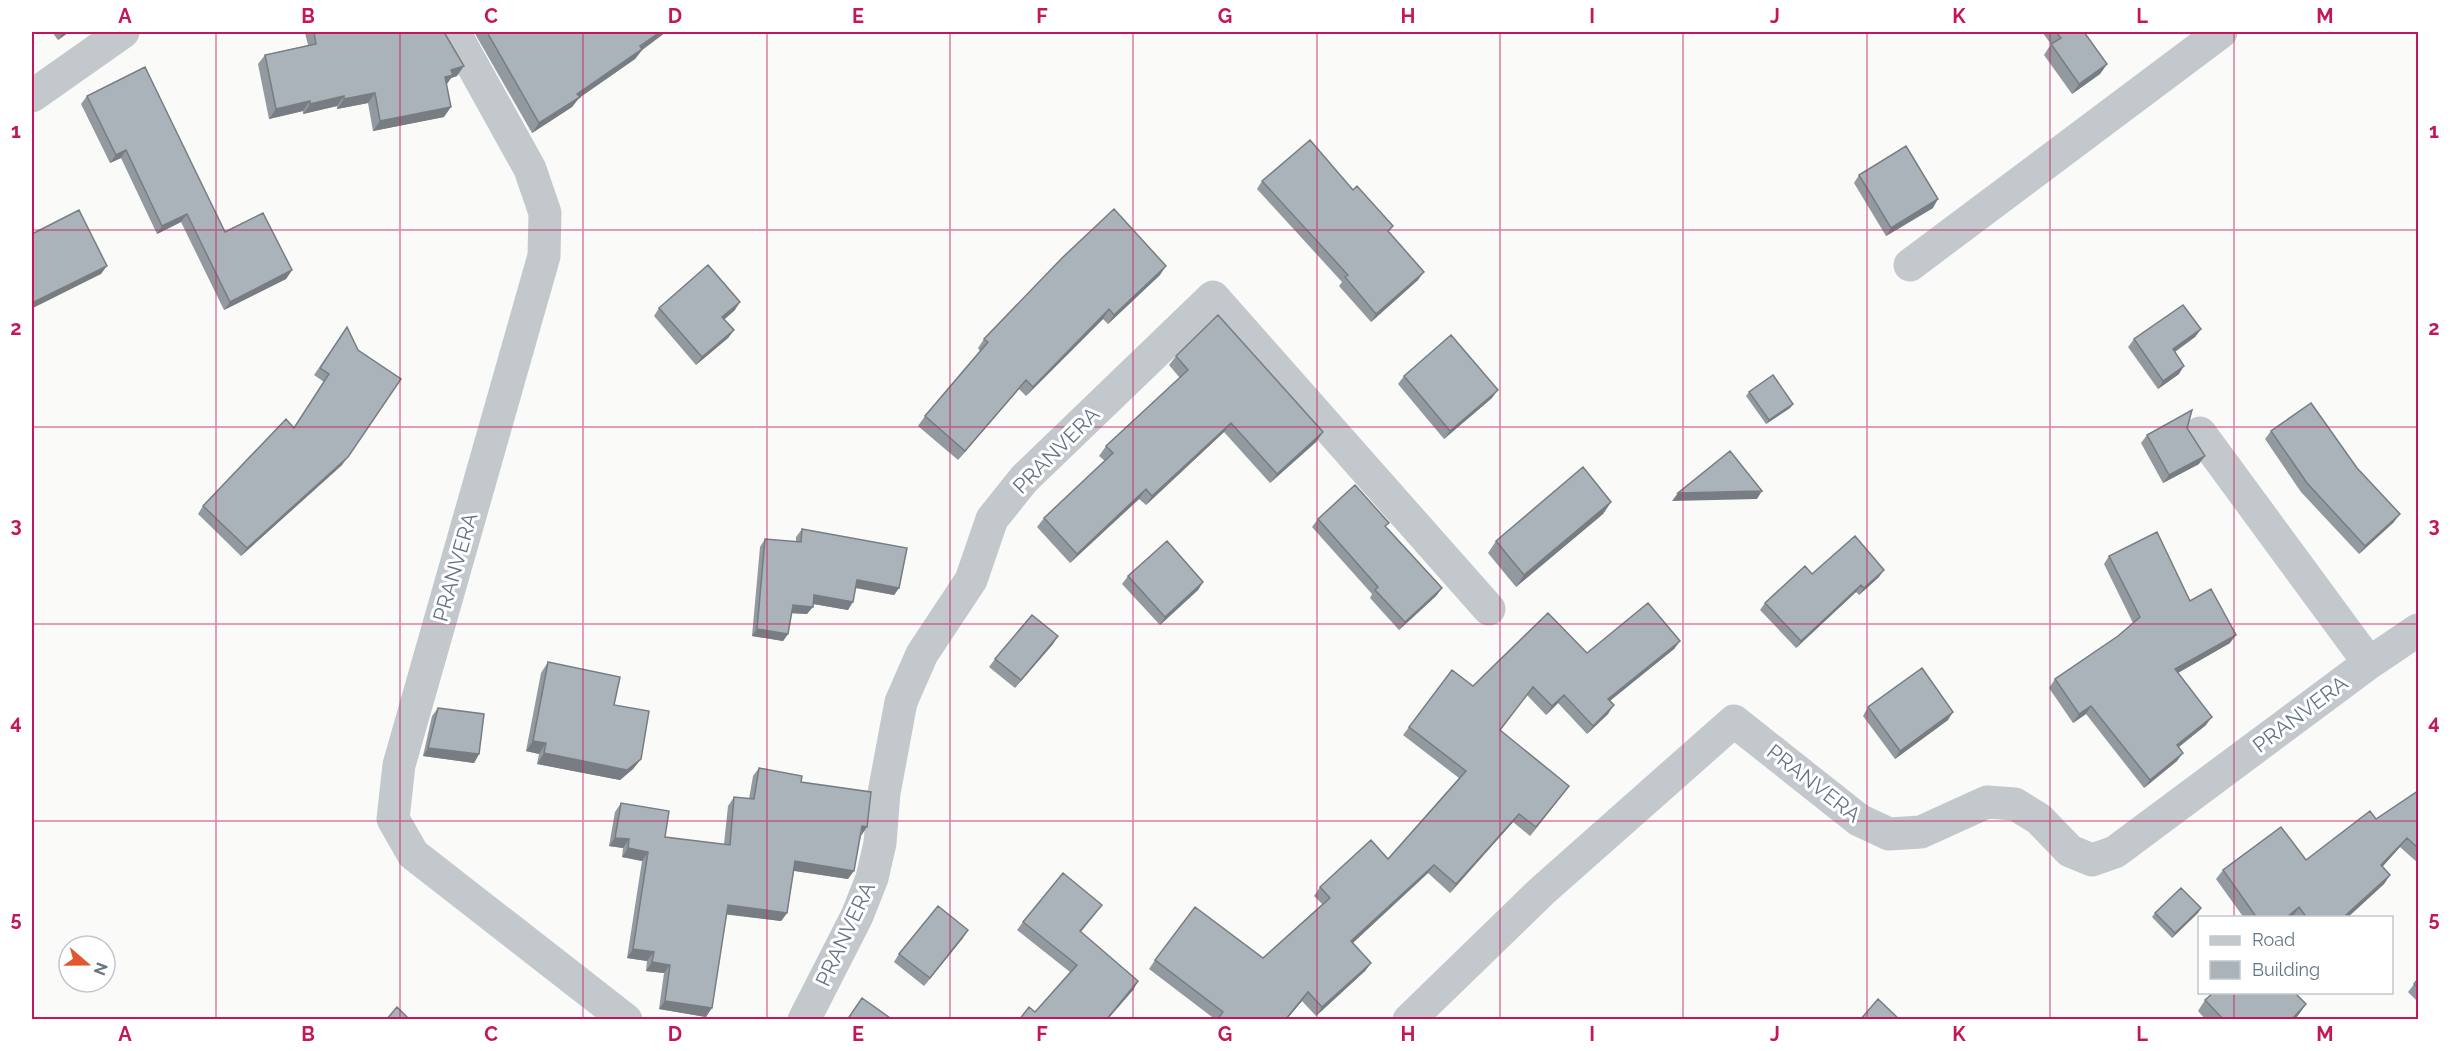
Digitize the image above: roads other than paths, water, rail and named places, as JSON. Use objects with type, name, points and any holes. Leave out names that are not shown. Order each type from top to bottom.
[{"type":"street","points":[[32,96],[123,32]]},
{"type":"street","name":"PRANVERA","points":[[454,32],[530,169],[545,213],[544,256],[399,765],[393,819],[413,854],[626,1020]]},
{"type":"street","points":[[1910,265],[2221,32]]},
{"type":"street","name":"PRANVERA","points":[[804,1020],[857,916],[872,878],[880,843],[884,793],[901,702],[922,654],[971,580],[992,519],[1024,479],[1213,297],[1489,609]]},
{"type":"street","points":[[2200,433],[2369,663]]},
{"type":"street","name":"PRANVERA","points":[[1409,1020],[1542,891],[1734,722],[1859,820],[1889,834],[1921,832],[1987,802],[2014,804],[2039,819],[2070,851],[2092,860],[2115,852],[2369,663],[2418,630]]}]
